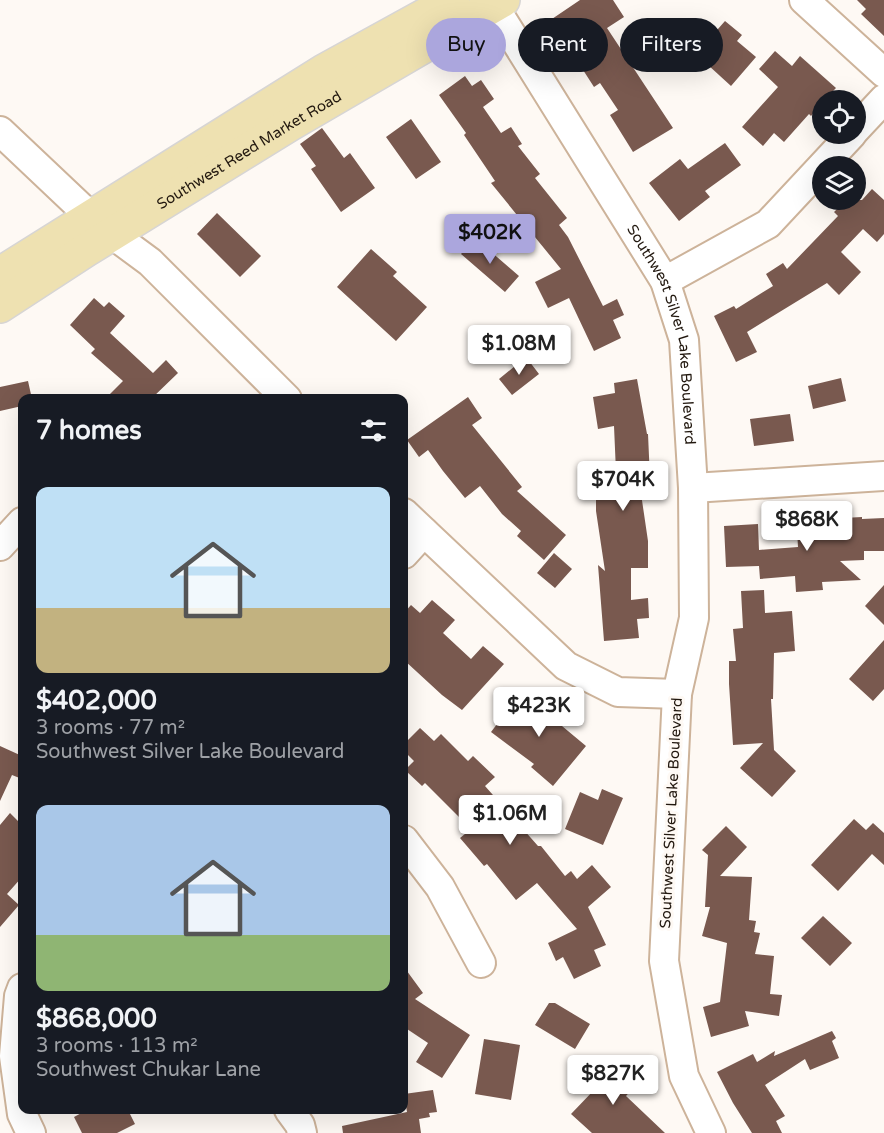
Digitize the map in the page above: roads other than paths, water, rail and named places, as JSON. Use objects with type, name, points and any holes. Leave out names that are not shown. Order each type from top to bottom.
[{"type":"main road","name":"Southwest Reed Market Road","points":[[0,306],[102,225],[324,71],[453,0]]},
{"type":"main road","name":"Southwest Reed Market Road","points":[[0,274],[102,225],[302,117],[496,2]]},
{"type":"street","points":[[804,0],[884,73]]},
{"type":"street","name":"Southwest Silver Lake Boulevard","points":[[496,2],[665,281],[684,340],[693,488],[693,618],[677,694],[664,962],[684,1076],[711,1133]]},
{"type":"street","points":[[866,118],[884,99]]},
{"type":"street","points":[[0,131],[102,225],[150,262],[282,394]]},
{"type":"street","points":[[665,281],[768,224],[843,144]]},
{"type":"street","points":[[693,488],[884,476]]},
{"type":"street","points":[[408,517],[566,666],[618,692],[677,694]]},
{"type":"street","points":[[0,546],[18,526]]},
{"type":"street","points":[[408,550],[424,532]]},
{"type":"street","points":[[408,845],[440,887],[481,963]]},
{"type":"street","points":[[18,1008],[14,1056],[18,1085]]},
{"type":"street","points":[[22,1114],[31,1133]]},
{"type":"street","points":[[292,1114],[300,1125],[302,1133]]}]
